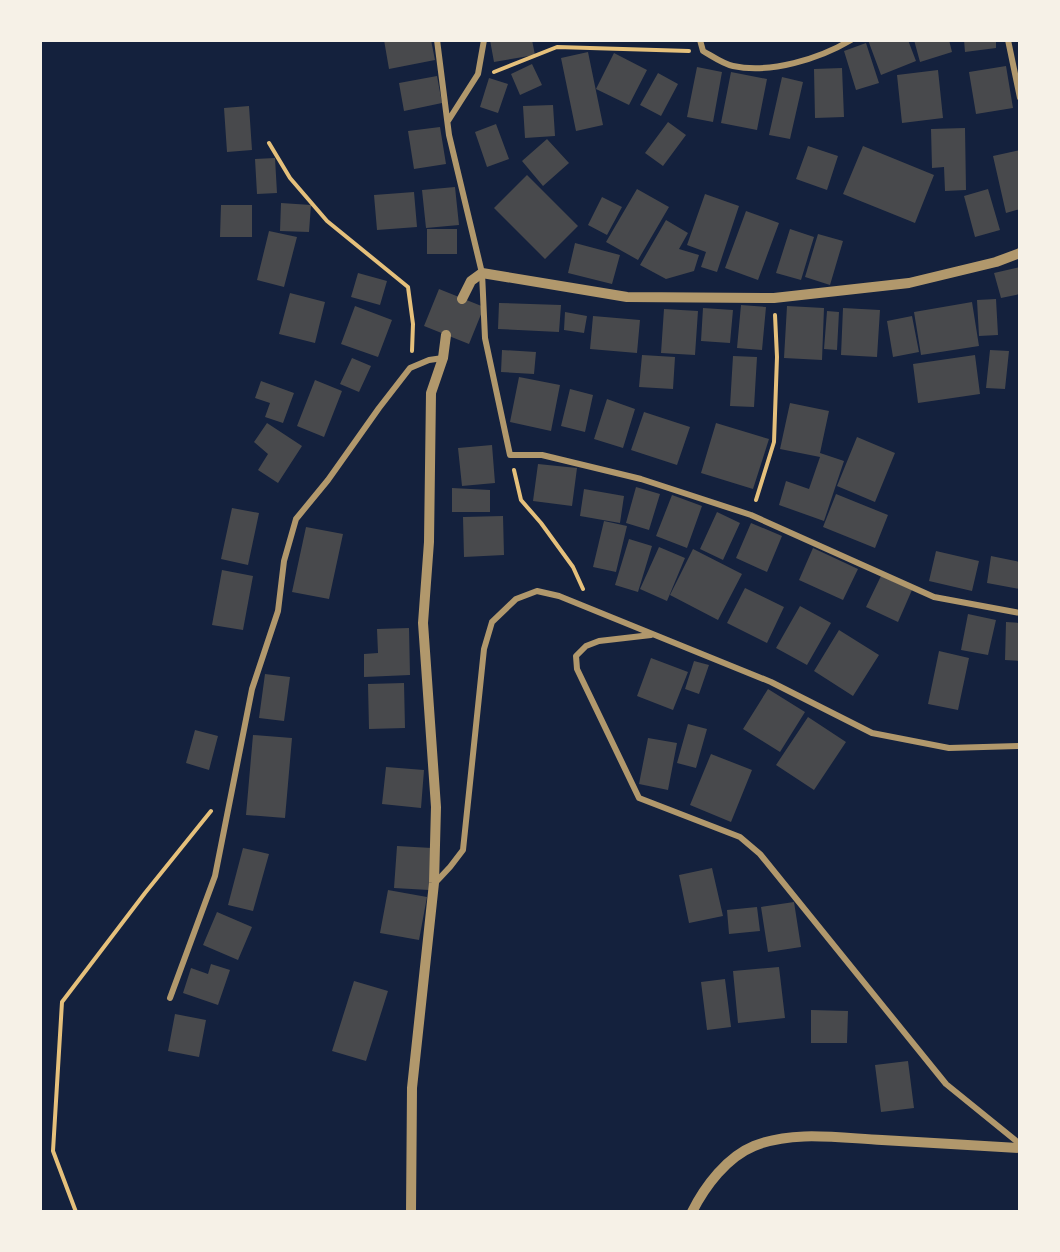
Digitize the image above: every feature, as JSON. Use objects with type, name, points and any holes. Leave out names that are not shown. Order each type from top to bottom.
[{"type":"street","points":[[436,40],[448,135],[482,273],[485,339],[510,455],[542,455],[641,479],[751,515],[934,597],[1020,613]]},
{"type":"street","points":[[448,122],[478,74],[484,40]]},
{"type":"street","points":[[700,40],[703,51],[731,66],[779,67],[816,57],[851,40]]},
{"type":"street","points":[[1008,40],[1020,98]]},
{"type":"street","points":[[462,299],[471,281],[482,273],[627,297],[774,298],[909,284],[996,262],[1020,253]]},
{"type":"street","points":[[411,1212],[412,1088],[434,883],[436,807],[423,623],[429,542],[431,393],[443,358],[446,335]]},
{"type":"street","points":[[170,998],[215,876],[252,688],[278,611],[284,561],[296,519],[328,480],[410,368],[429,360],[443,358]]},
{"type":"street","points":[[434,883],[463,850],[484,649],[492,622],[516,599],[537,591],[559,596],[771,682],[872,733],[949,747],[1020,746]]},
{"type":"street","points":[[652,635],[598,641],[585,646],[576,656],[577,669],[639,798],[740,837],[760,854],[946,1084],[1020,1146]]},
{"type":"street","points":[[692,1212],[699,1197],[727,1163],[753,1146],[786,1137],[1020,1146]]},
{"type":"path","points":[[489,74],[557,47],[703,51]]},
{"type":"path","points":[[269,143],[291,178],[327,221],[408,287],[413,324],[410,368]]},
{"type":"path","points":[[751,515],[774,442],[777,357],[774,298]]},
{"type":"path","points":[[510,455],[521,500],[573,567],[591,609]]},
{"type":"path","points":[[76,1212],[53,1151],[62,1002],[145,893],[232,785]]},
{"type":"building","points":[[384,40],[431,40],[435,60],[389,69]]},
{"type":"building","points":[[490,40],[532,40],[535,55],[494,62]]},
{"type":"building","points":[[868,40],[908,40],[916,61],[881,75]]},
{"type":"building","points":[[914,40],[949,40],[952,52],[920,62]]},
{"type":"building","points":[[964,40],[996,40],[996,48],[965,52]]},
{"type":"building","points":[[866,43],[879,83],[856,90],[844,51]]},
{"type":"building","points":[[588,52],[603,125],[576,131],[561,58]]},
{"type":"building","points":[[614,53],[647,70],[629,105],[596,89]]},
{"type":"building","points":[[532,64],[542,85],[520,95],[511,74]]},
{"type":"building","points":[[1006,66],[1013,108],[976,114],[969,72]]},
{"type":"building","points":[[697,67],[722,72],[713,122],[687,117]]},
{"type":"building","points":[[842,68],[844,117],[815,118],[814,69]]},
{"type":"building","points":[[938,70],[943,118],[902,123],[897,75]]},
{"type":"building","points":[[731,72],[767,79],[757,130],[721,123]]},
{"type":"building","points":[[658,73],[678,84],[661,116],[640,105]]},
{"type":"building","points":[[437,76],[442,103],[404,111],[399,83]]},
{"type":"building","points":[[782,77],[803,82],[790,139],[769,135]]},
{"type":"building","points":[[489,78],[508,84],[498,113],[480,107]]},
{"type":"building","points":[[553,105],[555,136],[525,138],[523,106]]},
{"type":"building","points":[[249,106],[252,150],[227,152],[224,108]]},
{"type":"building","points":[[668,122],[686,135],[663,166],[645,153]]},
{"type":"building","points":[[496,124],[509,159],[487,167],[475,132]]},
{"type":"building","points":[[440,127],[446,164],[414,169],[408,131]]},
{"type":"building","points":[[965,128],[966,190],[945,191],[944,167],[932,168],[931,129]]},
{"type":"building","points":[[547,139],[569,163],[543,186],[522,161]]},
{"type":"building","points":[[808,146],[838,156],[827,190],[796,179]]},
{"type":"building","points":[[863,146],[934,175],[915,223],[843,194]]},
{"type":"building","points":[[1020,150],[1020,209],[1006,213],[993,156]]},
{"type":"building","points":[[275,158],[277,193],[257,194],[255,159]]},
{"type":"building","points":[[527,175],[578,226],[545,259],[494,208]]},
{"type":"building","points":[[455,187],[459,225],[426,228],[422,190]]},
{"type":"building","points":[[637,189],[669,207],[638,260],[606,242]]},
{"type":"building","points":[[988,189],[1000,230],[975,237],[964,196]]},
{"type":"building","points":[[414,192],[417,227],[377,230],[374,195]]},
{"type":"building","points":[[705,194],[739,206],[717,272],[701,267],[706,252],[687,245]]},
{"type":"building","points":[[602,197],[622,207],[607,235],[588,225]]},
{"type":"building","points":[[281,203],[311,205],[309,232],[280,231]]},
{"type":"building","points":[[221,205],[252,205],[252,237],[220,237]]},
{"type":"building","points":[[746,211],[779,223],[758,280],[725,268]]},
{"type":"building","points":[[666,220],[688,233],[679,249],[699,255],[694,271],[666,279],[640,265]]},
{"type":"building","points":[[427,229],[457,229],[457,254],[427,254]]},
{"type":"building","points":[[790,229],[814,237],[801,280],[776,273]]},
{"type":"building","points":[[269,231],[297,237],[284,287],[257,280]]},
{"type":"building","points":[[818,234],[843,241],[830,285],[805,277]]},
{"type":"building","points":[[575,243],[620,255],[612,284],[568,273]]},
{"type":"building","points":[[1020,267],[1020,294],[1001,298],[994,273]]},
{"type":"building","points":[[358,273],[387,281],[380,305],[351,297]]},
{"type":"building","points":[[439,289],[484,307],[469,344],[424,326]]},
{"type":"building","points":[[290,293],[325,302],[315,343],[279,334]]},
{"type":"building","points":[[996,299],[998,335],[979,336],[977,300]]},
{"type":"building","points":[[972,302],[979,346],[921,355],[914,312]]},
{"type":"building","points":[[499,303],[561,305],[559,332],[498,329]]},
{"type":"building","points":[[741,305],[766,307],[762,350],[737,348]]},
{"type":"building","points":[[355,306],[392,320],[378,357],[341,344]]},
{"type":"building","points":[[787,306],[824,308],[822,360],[784,358]]},
{"type":"building","points":[[703,308],[733,310],[730,343],[701,341]]},
{"type":"building","points":[[843,308],[880,310],[877,357],[841,355]]},
{"type":"building","points":[[664,309],[698,311],[695,355],[661,353]]},
{"type":"building","points":[[827,311],[839,312],[837,350],[824,349]]},
{"type":"building","points":[[565,312],[587,316],[584,333],[564,330]]},
{"type":"building","points":[[593,316],[640,320],[637,353],[590,349]]},
{"type":"building","points":[[912,316],[919,352],[893,357],[887,321]]},
{"type":"building","points":[[502,350],[536,352],[534,374],[501,372]]},
{"type":"building","points":[[990,350],[1009,351],[1005,389],[986,388]]},
{"type":"building","points":[[642,355],[675,357],[673,389],[639,387]]},
{"type":"building","points":[[975,355],[980,394],[918,403],[913,364]]},
{"type":"building","points":[[733,356],[757,357],[754,407],[730,406]]},
{"type":"building","points":[[352,358],[371,366],[359,392],[340,384]]},
{"type":"building","points":[[519,377],[560,385],[551,431],[510,422]]},
{"type":"building","points":[[315,380],[342,391],[324,437],[297,426]]},
{"type":"building","points":[[261,381],[294,393],[283,423],[265,417],[270,403],[255,398]]},
{"type":"building","points":[[570,389],[593,395],[585,432],[561,426]]},
{"type":"building","points":[[607,399],[635,409],[623,448],[594,439]]},
{"type":"building","points":[[790,403],[829,411],[820,453],[844,461],[824,521],[779,505],[786,481],[809,489],[820,457],[780,449]]},
{"type":"building","points":[[644,412],[690,427],[677,465],[631,450]]},
{"type":"building","points":[[267,423],[302,446],[278,483],[258,470],[268,454],[254,442]]},
{"type":"building","points":[[716,423],[769,439],[753,489],[701,473]]},
{"type":"building","points":[[857,437],[895,453],[875,502],[837,486]]},
{"type":"building","points":[[492,445],[495,483],[462,486],[458,448]]},
{"type":"building","points":[[538,464],[577,468],[572,506],[533,501]]},
{"type":"building","points":[[636,487],[660,494],[649,530],[626,523]]},
{"type":"building","points":[[452,488],[490,490],[490,512],[452,512]]},
{"type":"building","points":[[584,489],[624,496],[620,523],[580,516]]},
{"type":"building","points":[[836,494],[888,515],[875,548],[823,527]]},
{"type":"building","points":[[672,495],[702,506],[687,548],[656,536]]},
{"type":"building","points":[[232,508],[259,513],[248,565],[221,559]]},
{"type":"building","points":[[717,512],[740,523],[723,560],[700,549]]},
{"type":"building","points":[[503,516],[504,555],[464,557],[463,517]]},
{"type":"building","points":[[604,521],[627,526],[616,572],[593,567]]},
{"type":"building","points":[[751,523],[782,536],[767,572],[736,558]]},
{"type":"building","points":[[306,527],[343,534],[329,599],[292,592]]},
{"type":"building","points":[[629,539],[652,546],[638,592],[615,585]]},
{"type":"building","points":[[659,547],[685,558],[667,601],[640,589]]},
{"type":"building","points":[[813,548],[858,569],[843,600],[799,580]]},
{"type":"building","points":[[693,549],[742,574],[718,620],[670,595]]},
{"type":"building","points":[[936,551],[979,561],[972,591],[929,581]]},
{"type":"building","points":[[991,556],[1020,562],[1020,589],[987,583]]},
{"type":"building","points":[[222,570],[253,576],[243,630],[212,625]]},
{"type":"building","points":[[881,576],[912,590],[898,622],[866,607]]},
{"type":"building","points":[[745,588],[784,607],[767,643],[727,623]]},
{"type":"building","points":[[800,606],[831,623],[807,665],[776,648]]},
{"type":"building","points":[[968,614],[996,620],[988,655],[961,650]]},
{"type":"building","points":[[1006,622],[1020,623],[1020,661],[1005,660]]},
{"type":"building","points":[[409,628],[410,675],[364,677],[364,654],[378,653],[377,629]]},
{"type":"building","points":[[839,630],[879,655],[853,696],[814,671]]},
{"type":"building","points":[[939,651],[969,658],[958,710],[928,704]]},
{"type":"building","points":[[651,658],[688,672],[673,710],[637,696]]},
{"type":"building","points":[[694,661],[709,665],[699,694],[685,689]]},
{"type":"building","points":[[265,674],[290,677],[284,721],[259,718]]},
{"type":"building","points":[[404,683],[405,728],[369,729],[368,684]]},
{"type":"building","points":[[768,689],[805,712],[780,752],[743,729]]},
{"type":"building","points":[[808,717],[846,742],[814,790],[776,765]]},
{"type":"building","points":[[688,724],[707,729],[696,768],[677,763]]},
{"type":"building","points":[[195,730],[218,736],[209,770],[186,763]]},
{"type":"building","points":[[253,735],[292,738],[285,818],[246,815]]},
{"type":"building","points":[[648,738],[677,743],[668,790],[639,784]]},
{"type":"building","points":[[711,754],[752,770],[731,822],[690,805]]},
{"type":"building","points":[[386,767],[424,770],[421,808],[382,804]]},
{"type":"building","points":[[397,846],[432,848],[429,890],[394,888]]},
{"type":"building","points":[[243,848],[269,854],[253,911],[228,905]]},
{"type":"building","points":[[712,868],[723,916],[689,923],[679,875]]},
{"type":"building","points":[[388,890],[427,897],[419,940],[380,933]]},
{"type":"building","points":[[794,902],[801,947],[768,952],[761,907]]},
{"type":"building","points":[[757,907],[760,931],[729,934],[727,910]]},
{"type":"building","points":[[217,912],[252,927],[238,960],[203,945]]},
{"type":"building","points":[[211,964],[230,970],[218,1005],[183,993],[191,968],[208,974]]},
{"type":"building","points":[[779,967],[785,1018],[738,1023],[733,971]]},
{"type":"building","points":[[725,979],[731,1027],[707,1030],[701,982]]},
{"type":"building","points":[[354,981],[388,991],[366,1061],[332,1051]]},
{"type":"building","points":[[811,1010],[848,1011],[847,1043],[811,1043]]},
{"type":"building","points":[[175,1014],[206,1020],[199,1057],[168,1051]]},
{"type":"building","points":[[908,1061],[914,1108],[881,1112],[875,1065]]}]
